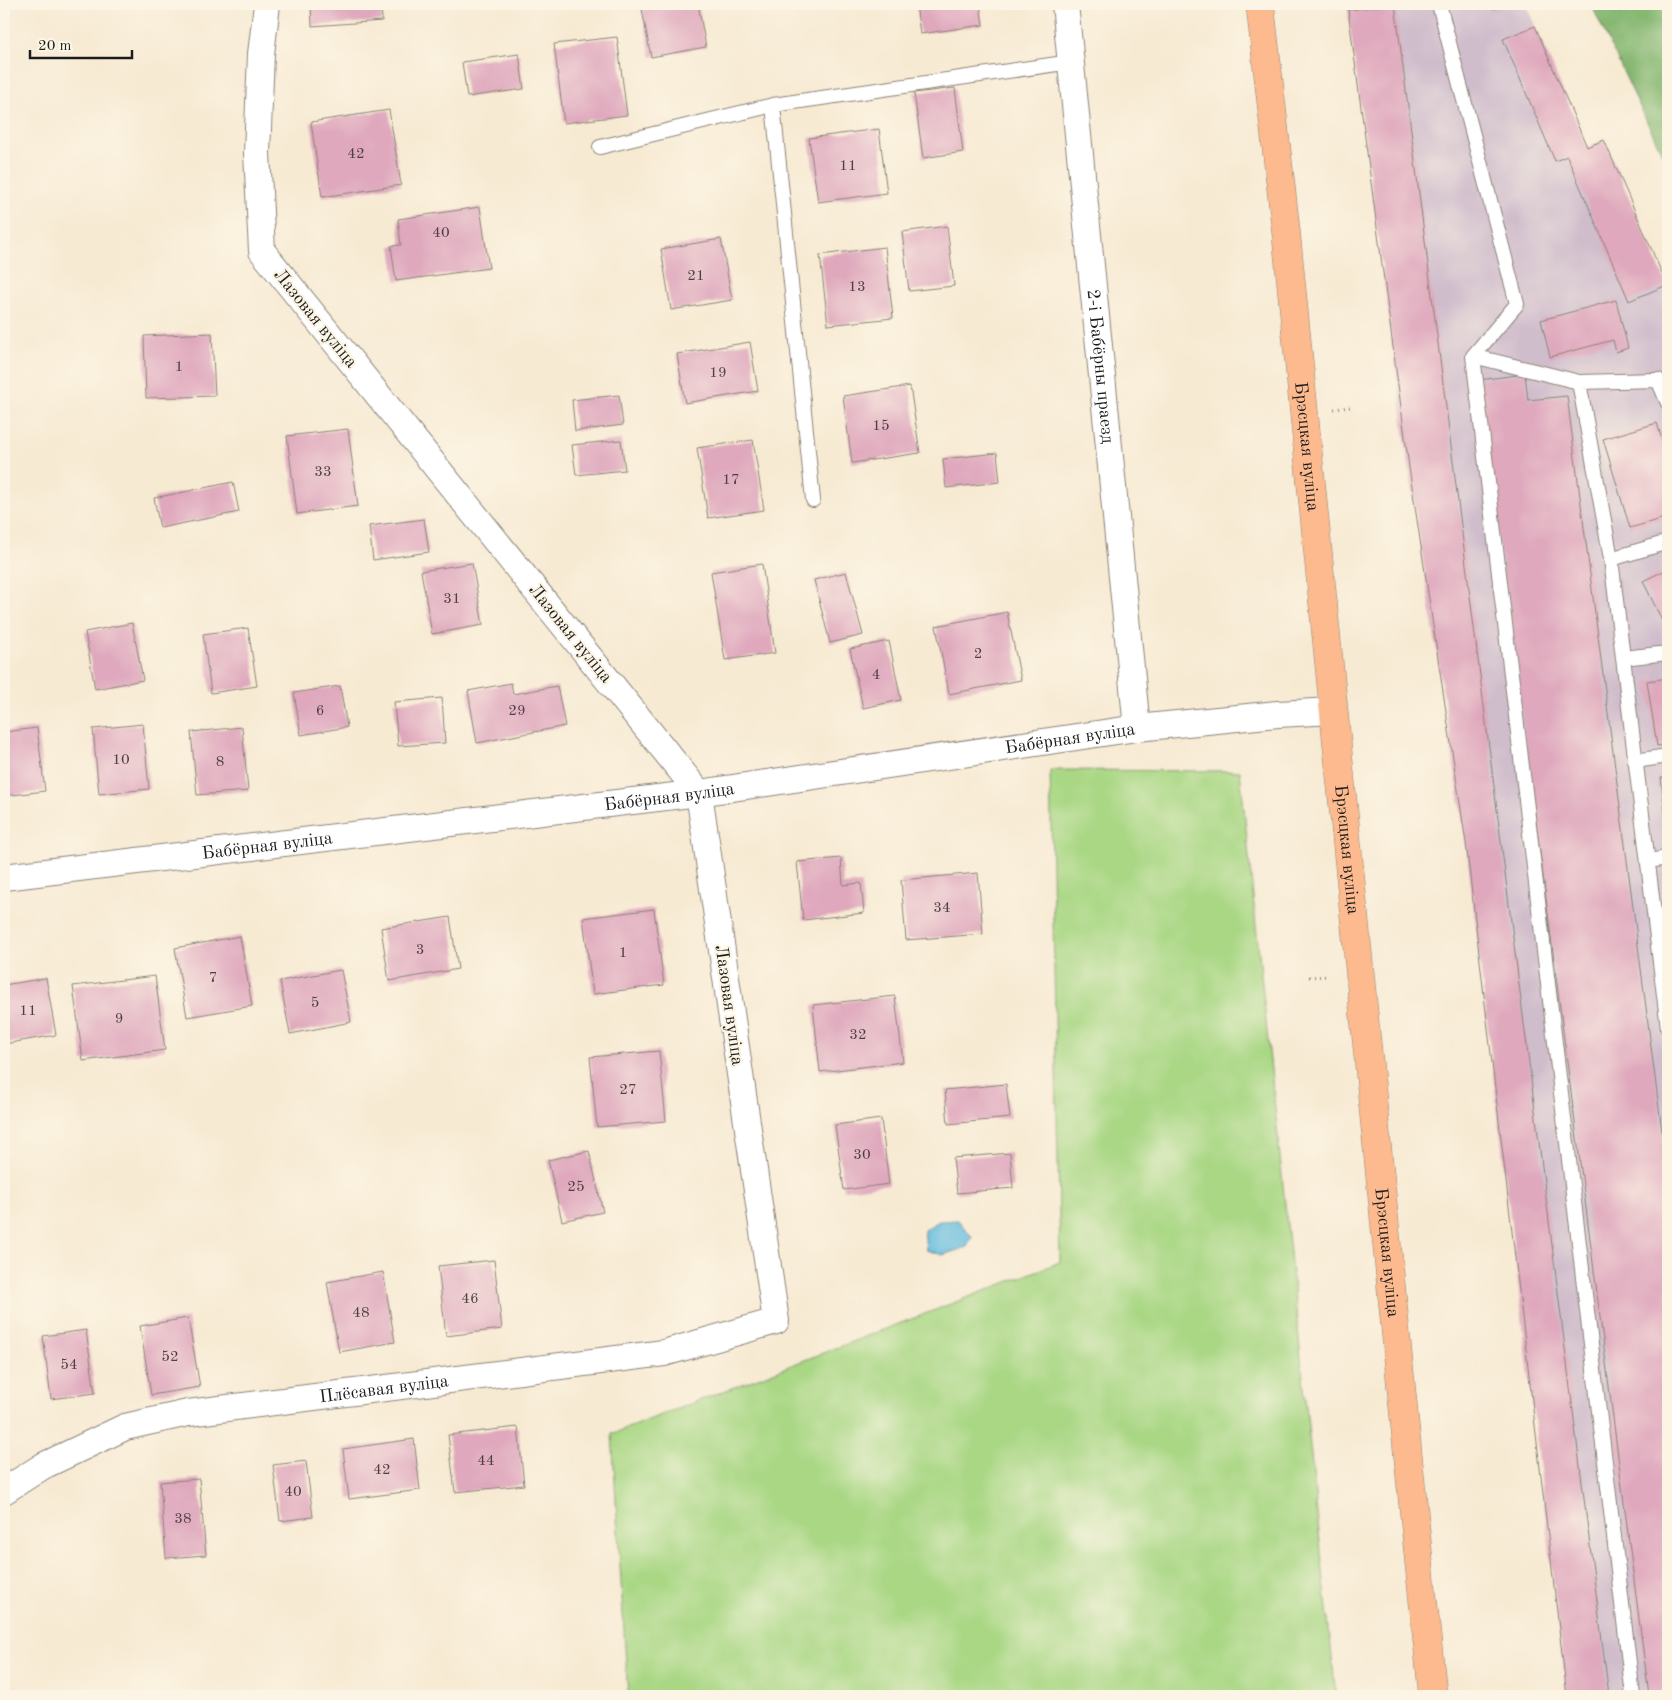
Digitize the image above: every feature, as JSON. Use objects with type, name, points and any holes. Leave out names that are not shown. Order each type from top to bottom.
[{"type":"main road","name":"Брэсцкая вуліца","points":[[1260,4],[1286,232],[1408,1456],[1434,1696]]},
{"type":"street","name":"Лазовая вуліца","points":[[267,4],[261,54],[257,153],[262,251],[699,793],[776,1321]]},
{"type":"street","name":"2-і Бабёрны праезд","points":[[1065,4],[1137,728]]},
{"type":"street","name":"Бабёрная вуліца","points":[[4,877],[699,793],[1137,728],[1278,714],[1333,711]]},
{"type":"street","name":"Плёсавая вуліца","points":[[4,1491],[43,1466],[125,1427],[188,1413],[664,1353],[776,1321]]},
{"type":"lane","points":[[1439,4],[1517,304],[1473,356],[1633,1696]]},
{"type":"lane","points":[[600,146],[773,105],[1070,62]]},
{"type":"lane","points":[[773,105],[813,500]]},
{"type":"lane","points":[[1473,356],[1580,382],[1658,380],[1668,403]]},
{"type":"lane","points":[[1580,382],[1611,559],[1635,761],[1666,990],[1668,1028]]},
{"type":"lane","points":[[1611,559],[1668,542]]},
{"type":"lane","points":[[1623,658],[1668,653]]},
{"type":"lane","points":[[1635,761],[1668,756]]},
{"type":"lane","points":[[1648,861],[1668,858]]},
{"type":"shaded area","points":[[1347,4],[1527,4],[1587,147],[1604,140],[1668,290],[1668,1696],[1567,1696],[1466,843],[1409,467]]},
{"type":"green space","points":[[1591,4],[1668,4],[1668,166]]},
{"type":"green space","points":[[1050,770],[1240,771],[1336,1696],[628,1696],[612,1434],[1060,1262]]},
{"type":"water","points":[[958,1220],[972,1237],[967,1247],[943,1255],[926,1250],[924,1230],[939,1221]]},
{"type":"building","points":[[311,4],[381,4],[382,21],[312,26]]},
{"type":"building","points":[[641,4],[698,4],[706,47],[651,57]]},
{"type":"building","points":[[916,4],[980,4],[983,25],[920,34]]},
{"type":"building","points":[[1395,4],[1609,1696],[1567,1696],[1466,843],[1409,467],[1348,10]]},
{"type":"building","points":[[1491,4],[1508,4],[1493,9]]},
{"type":"building","points":[[1535,26],[1587,147],[1604,140],[1667,285],[1629,301],[1567,156],[1555,161],[1503,39]]},
{"type":"building","points":[[617,37],[627,115],[564,123],[554,44]]},
{"type":"building","points":[[519,54],[524,89],[467,97],[462,62]]},
{"type":"building","points":[[955,88],[963,152],[923,158],[914,93]]},
{"type":"building","points":[[389,110],[401,185],[322,197],[311,122]]},
{"type":"building","points":[[879,129],[887,193],[818,202],[809,138]]},
{"type":"building","points":[[480,207],[489,268],[396,281],[391,246],[401,245],[398,219]]},
{"type":"building","points":[[947,226],[954,286],[909,291],[902,232]]},
{"type":"building","points":[[721,239],[732,300],[671,310],[661,249]]},
{"type":"building","points":[[885,247],[893,318],[828,325],[820,255]]},
{"type":"building","points":[[1616,300],[1628,348],[1616,352],[1613,340],[1550,357],[1541,320]]},
{"type":"building","points":[[212,333],[215,396],[146,398],[144,336]]},
{"type":"building","points":[[750,342],[758,391],[685,403],[677,354]]},
{"type":"building","points":[[1525,374],[1528,400],[1567,396],[1668,1178],[1668,1696],[1649,1696],[1479,380]]},
{"type":"building","points":[[910,386],[920,453],[852,463],[843,396]]},
{"type":"building","points":[[619,395],[623,425],[575,431],[572,400]]},
{"type":"building","points":[[1657,423],[1668,460],[1668,517],[1630,528],[1603,439]]},
{"type":"building","points":[[348,429],[358,506],[297,514],[287,436]]},
{"type":"building","points":[[621,440],[625,470],[576,475],[572,445]]},
{"type":"building","points":[[753,440],[764,510],[708,518],[697,448]]},
{"type":"building","points":[[997,453],[1000,482],[946,488],[943,459]]},
{"type":"building","points":[[233,482],[239,512],[160,528],[154,498]]},
{"type":"building","points":[[424,519],[429,552],[373,560],[369,526]]},
{"type":"building","points":[[472,563],[483,625],[432,634],[421,571]]},
{"type":"building","points":[[762,564],[775,653],[725,660],[711,572]]},
{"type":"building","points":[[1668,569],[1668,633],[1643,581]]},
{"type":"building","points":[[846,572],[863,635],[830,643],[814,580]]},
{"type":"building","points":[[1007,612],[1021,680],[949,694],[936,626]]},
{"type":"building","points":[[132,623],[143,680],[95,689],[85,632]]},
{"type":"building","points":[[248,628],[257,686],[211,693],[203,634]]},
{"type":"building","points":[[889,641],[901,700],[863,708],[850,649]]},
{"type":"building","points":[[1668,678],[1668,745],[1657,746],[1647,681]]},
{"type":"building","points":[[511,683],[513,694],[557,686],[565,726],[477,743],[468,691]]},
{"type":"building","points":[[340,686],[347,727],[301,735],[294,693]]},
{"type":"building","points":[[442,698],[445,743],[398,746],[394,702]]},
{"type":"building","points":[[143,724],[149,789],[99,794],[93,729]]},
{"type":"building","points":[[242,727],[248,791],[197,795],[191,732]]},
{"type":"building","points":[[37,728],[45,791],[4,796],[4,732]]},
{"type":"building","points":[[1668,777],[1668,830],[1667,830],[1661,778]]},
{"type":"building","points":[[841,858],[843,885],[861,883],[864,913],[803,920],[797,862]]},
{"type":"building","points":[[978,873],[983,934],[906,940],[901,880]]},
{"type":"building","points":[[654,909],[664,985],[593,994],[583,918]]},
{"type":"building","points":[[450,917],[458,969],[389,981],[381,928]]},
{"type":"building","points":[[240,936],[252,1006],[187,1017],[175,948]]},
{"type":"building","points":[[341,970],[351,1022],[290,1034],[280,981]]},
{"type":"building","points":[[155,976],[165,1050],[83,1061],[73,986]]},
{"type":"building","points":[[46,978],[56,1035],[4,1044],[4,985]]},
{"type":"building","points":[[895,996],[903,1062],[820,1072],[813,1005]]},
{"type":"building","points":[[659,1051],[666,1121],[597,1127],[590,1057]]},
{"type":"building","points":[[1006,1084],[1010,1118],[948,1124],[945,1090]]},
{"type":"building","points":[[881,1119],[889,1184],[844,1190],[835,1125]]},
{"type":"building","points":[[589,1151],[603,1212],[562,1221],[548,1160]]},
{"type":"building","points":[[1010,1153],[1013,1188],[957,1193],[953,1158]]},
{"type":"building","points":[[494,1260],[502,1329],[446,1336],[438,1266]]},
{"type":"building","points":[[383,1272],[395,1342],[339,1352],[327,1282]]},
{"type":"building","points":[[188,1318],[200,1387],[151,1395],[140,1326]]},
{"type":"building","points":[[86,1330],[95,1393],[51,1399],[43,1336]]},
{"type":"building","points":[[518,1427],[524,1485],[455,1492],[448,1435]]},
{"type":"building","points":[[414,1439],[420,1490],[349,1499],[343,1449]]},
{"type":"building","points":[[306,1461],[313,1517],[280,1521],[273,1465]]},
{"type":"building","points":[[199,1479],[206,1555],[166,1558],[160,1482]]}]
